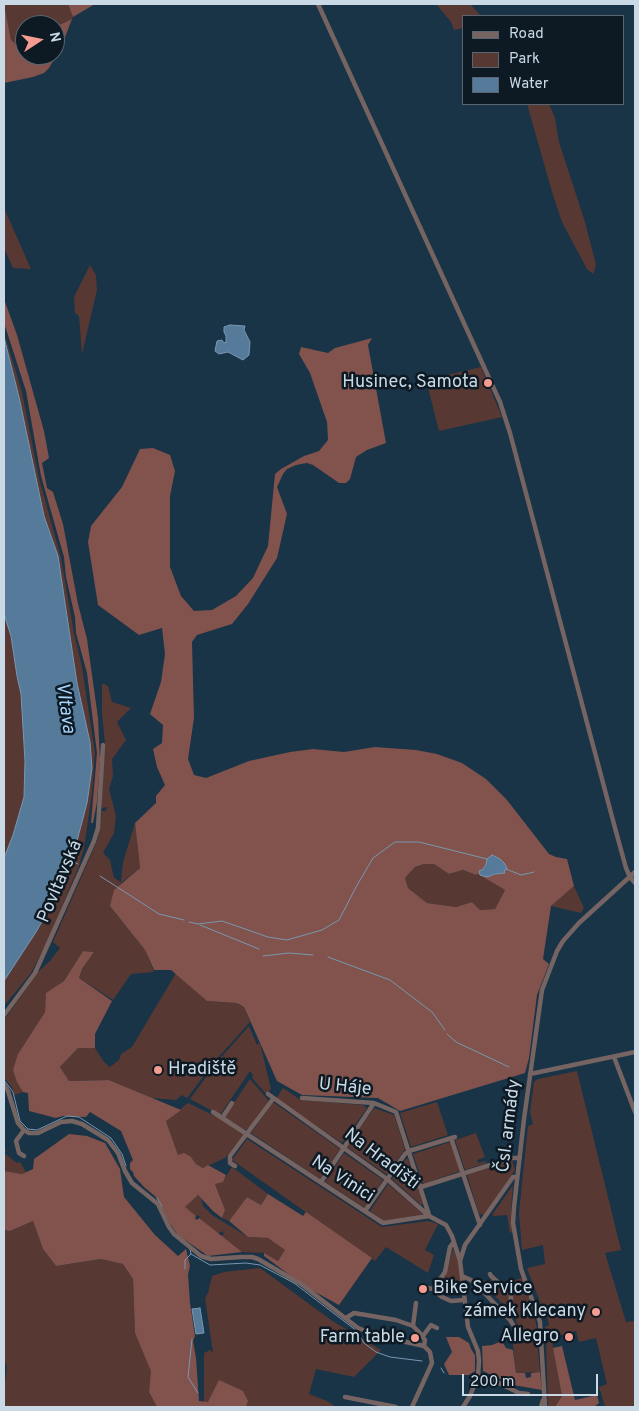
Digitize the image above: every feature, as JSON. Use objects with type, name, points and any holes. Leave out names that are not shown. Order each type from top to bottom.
[{"type":"street","points":[[318,4],[500,402],[510,433],[615,828],[630,877],[635,883]]},
{"type":"street","name":"Povltavská","points":[[4,1015],[35,973],[94,841],[98,828],[103,745]]},
{"type":"street","name":"Čsl. armády","points":[[545,1407],[538,1312],[521,1269],[516,1246],[514,1207],[542,990],[557,951],[579,924],[635,872]]},
{"type":"street","points":[[530,1074],[635,1052]]},
{"type":"street","points":[[614,1057],[635,1112]]},
{"type":"street","points":[[4,1084],[18,1123],[29,1133],[38,1133],[60,1122],[72,1121],[82,1124],[113,1145],[132,1183],[154,1200],[174,1234],[201,1256],[210,1259],[252,1257],[265,1262],[307,1288],[358,1328],[424,1346],[430,1352],[432,1363],[412,1407]]},
{"type":"street","name":"Na Hradišti","points":[[268,1094],[387,1179],[429,1216],[446,1225],[460,1261],[468,1327],[478,1355],[478,1376]]},
{"type":"street","name":"U Háje","points":[[302,1098],[374,1104],[396,1112],[429,1216]]},
{"type":"street","points":[[235,1166],[229,1160],[230,1156],[273,1099]]},
{"type":"street","points":[[222,1118],[232,1103]]},
{"type":"street","points":[[321,1182],[374,1104]]},
{"type":"street","name":"Na Vinici","points":[[213,1112],[383,1224],[429,1216]]},
{"type":"street","points":[[24,1130],[16,1142],[16,1146],[24,1156]]},
{"type":"street","points":[[365,1212],[387,1179],[409,1152],[453,1137],[480,1225]]},
{"type":"street","points":[[421,1187],[512,1158],[520,1158]]},
{"type":"street","points":[[460,1261],[465,1244],[513,1177],[518,1177]]},
{"type":"street","points":[[454,1242],[450,1247],[445,1272],[431,1289],[451,1301],[464,1300]]},
{"type":"street","points":[[490,1274],[511,1294],[510,1320]]},
{"type":"street","points":[[462,1276],[471,1280],[510,1320],[518,1332],[525,1336],[541,1335]]},
{"type":"street","points":[[412,1326],[416,1303]]},
{"type":"street","points":[[346,1318],[354,1313],[396,1320],[412,1326],[423,1336],[424,1346]]},
{"type":"street","points":[[423,1336],[431,1325],[437,1328]]},
{"type":"street","points":[[464,1407],[478,1376],[495,1381],[519,1393],[528,1394]]},
{"type":"street","points":[[345,1397],[396,1407]]},
{"type":"street","points":[[541,1407],[542,1400],[545,1400]]},
{"type":"green space","points":[[4,4],[68,4],[73,17],[65,22],[65,15],[15,15],[15,43],[11,40]]},
{"type":"green space","points":[[436,4],[470,4],[480,15],[462,15],[462,28],[454,30],[451,22]]},
{"type":"green space","points":[[527,105],[549,105],[555,118],[559,142],[585,222],[596,265],[593,274],[587,269],[562,222]]},
{"type":"green space","points":[[4,208],[31,269],[13,268],[4,248]]},
{"type":"green space","points":[[90,265],[96,275],[97,290],[82,354],[79,316],[75,313],[74,297]]},
{"type":"green space","points":[[4,332],[22,392],[39,478],[61,558],[82,667],[95,753],[92,793],[84,848],[79,866],[47,942],[31,973],[4,1006],[4,981],[51,906],[77,841],[87,803],[90,742],[77,683],[58,556],[44,516]]},
{"type":"green space","points":[[481,367],[502,417],[439,431],[426,380]]},
{"type":"green space","points":[[4,614],[11,636],[21,694],[25,761],[24,797],[4,858]]},
{"type":"green space","points":[[102,683],[108,686],[112,702],[131,708],[117,722],[126,740],[112,759],[113,776],[109,789],[116,816],[114,833],[103,853],[110,860],[114,878],[121,882],[123,862],[135,823],[140,868],[121,883],[110,906],[145,950],[154,972],[131,974],[113,1000],[79,978],[82,969],[94,952],[83,951],[64,981],[47,993],[45,1012],[18,1054],[18,1082],[23,1092],[15,1095],[11,1086],[4,1078],[4,1020],[39,971],[60,948],[53,942],[97,841],[102,811],[106,811],[107,807],[102,808],[101,805],[105,743],[102,714]]},
{"type":"green space","points":[[424,864],[434,864],[449,874],[463,870],[478,874],[505,890],[495,909],[480,910],[472,902],[456,907],[427,903],[408,888],[405,878],[415,867]]},
{"type":"green space","points":[[574,886],[584,908],[581,913],[551,906]]},
{"type":"green space","points":[[176,973],[207,1001],[237,1003],[244,1007],[250,1022],[215,1061],[187,1098],[182,1095],[176,1100],[152,1098],[109,1080],[69,1081],[60,1067],[78,1048],[95,1048],[104,1062],[110,1067],[119,1060],[121,1054],[132,1047]]},
{"type":"green space","points":[[249,1026],[257,1045],[260,1043],[271,1089],[266,1094],[252,1078],[253,1075],[250,1071],[220,1115],[190,1099],[217,1062]]},
{"type":"green space","points":[[577,1071],[621,1250],[605,1253],[626,1322],[635,1321],[635,1407],[605,1407],[599,1387],[607,1384],[596,1338],[579,1342],[576,1331],[547,1339],[545,1327],[549,1325],[547,1317],[543,1317],[540,1302],[527,1268],[545,1264],[543,1245],[522,1250],[519,1213],[528,1126],[533,1124],[530,1112],[534,1082],[538,1079]]},
{"type":"green space","points":[[250,1079],[269,1101],[250,1128],[245,1130],[225,1116]]},
{"type":"green space","points":[[283,1088],[301,1100],[363,1105],[367,1108],[342,1143],[276,1099]]},
{"type":"green space","points":[[273,1102],[340,1149],[320,1179],[251,1133]]},
{"type":"green space","points":[[437,1102],[448,1135],[411,1147],[400,1113]]},
{"type":"green space","points":[[188,1103],[223,1120],[244,1135],[225,1158],[203,1168],[196,1164],[191,1157],[178,1155],[166,1121]]},
{"type":"green space","points":[[374,1108],[394,1115],[405,1149],[387,1175],[347,1147]]},
{"type":"green space","points":[[476,1133],[485,1157],[477,1160],[478,1163],[486,1161],[486,1163],[465,1170],[455,1140]]},
{"type":"green space","points":[[247,1139],[382,1227],[428,1221],[438,1224],[425,1250],[434,1255],[428,1273],[386,1247],[375,1261],[232,1160]]},
{"type":"green space","points":[[450,1142],[460,1171],[423,1184],[413,1154]]},
{"type":"green space","points":[[4,1153],[17,1163],[20,1162],[26,1172],[22,1174],[4,1171]]},
{"type":"green space","points":[[344,1153],[383,1180],[365,1208],[325,1182]]},
{"type":"green space","points":[[406,1159],[408,1159],[423,1204],[421,1205],[392,1179]]},
{"type":"green space","points":[[512,1160],[515,1170],[484,1215],[479,1214],[467,1175]]},
{"type":"green space","points":[[232,1167],[268,1194],[261,1205],[247,1197],[229,1221],[222,1218],[225,1210],[215,1184],[223,1181]]},
{"type":"green space","points":[[388,1184],[423,1215],[383,1221],[370,1211]]},
{"type":"green space","points":[[513,1185],[512,1232],[510,1233],[507,1215],[492,1215]]},
{"type":"green space","points":[[197,1195],[201,1198],[203,1206],[212,1215],[248,1237],[268,1238],[286,1250],[278,1261],[264,1253],[242,1252],[221,1236],[224,1234],[222,1231],[218,1234],[198,1215],[196,1216],[184,1207]]},
{"type":"green space","points":[[33,1221],[43,1249],[56,1266],[101,1259],[123,1264],[133,1279],[135,1333],[152,1371],[149,1392],[157,1407],[4,1407],[7,1367],[4,1360],[4,1230],[10,1231]]},
{"type":"green space","points":[[453,1248],[458,1261],[461,1284],[442,1282]]},
{"type":"green space","points":[[260,1268],[331,1320],[381,1350],[354,1377],[316,1369],[309,1394],[327,1401],[336,1407],[246,1407],[248,1401],[204,1402],[204,1353],[210,1350],[213,1353],[205,1298],[212,1276],[224,1272]]},
{"type":"green space","points":[[523,1278],[536,1323],[537,1330],[532,1333],[524,1332],[517,1324],[513,1310],[506,1313],[504,1305],[490,1291],[484,1290],[479,1283],[481,1280],[503,1283]]},
{"type":"green space","points":[[537,1340],[540,1372],[516,1373],[513,1344]]},
{"type":"green space","points":[[552,1341],[562,1396],[555,1407],[548,1407],[546,1343]]},
{"type":"shaded area","points":[[4,4],[11,40],[15,43],[15,65],[51,65],[44,73],[4,83]]},
{"type":"shaded area","points":[[68,4],[95,4],[73,17]]},
{"type":"shaded area","points":[[72,19],[65,37],[65,22]]},
{"type":"shaded area","points":[[4,299],[17,335],[44,431],[49,458],[42,463],[47,488],[53,492],[63,524],[78,604],[87,639],[98,718],[100,761],[97,802],[93,823],[91,823],[97,753],[87,673],[76,633],[75,617],[66,577],[64,557],[41,476],[26,391],[4,323]]},
{"type":"shaded area","points":[[372,338],[368,345],[386,443],[367,450],[356,457],[350,479],[346,483],[339,483],[307,463],[287,469],[283,474],[277,487],[287,514],[277,558],[248,604],[232,624],[197,635],[192,642],[194,718],[188,759],[194,775],[206,778],[249,761],[313,749],[344,752],[375,747],[416,750],[437,754],[462,763],[486,779],[507,800],[549,854],[567,859],[574,886],[551,906],[543,959],[549,964],[537,995],[529,1058],[525,1073],[400,1111],[378,1098],[302,1095],[277,1081],[244,1007],[237,1003],[207,1001],[171,970],[154,970],[145,950],[110,906],[114,890],[140,868],[135,823],[156,803],[156,796],[165,785],[157,767],[153,749],[162,743],[163,725],[150,714],[161,682],[165,654],[162,628],[139,635],[98,605],[88,542],[91,526],[122,487],[140,449],[153,448],[170,455],[175,471],[170,496],[170,567],[181,596],[194,611],[212,610],[236,596],[253,578],[268,546],[275,474],[304,456],[319,451],[328,440],[327,422],[310,373],[299,354],[301,347],[328,353],[335,348]],"holes":[[[487,859],[505,873],[487,877],[482,870],[486,865]],[[424,864],[434,864],[449,874],[463,870],[478,874],[505,890],[495,909],[480,910],[472,902],[456,907],[427,903],[408,888],[405,878],[415,867]]]},
{"type":"shaded area","points":[[83,951],[94,952],[82,969],[79,978],[112,1001],[95,1034],[95,1048],[78,1048],[60,1067],[69,1081],[109,1080],[181,1110],[166,1121],[178,1155],[184,1153],[203,1168],[208,1165],[226,1175],[223,1182],[215,1184],[225,1210],[222,1218],[198,1195],[185,1207],[196,1216],[197,1220],[199,1218],[242,1252],[208,1256],[178,1235],[156,1197],[144,1187],[130,1169],[130,1163],[133,1160],[121,1131],[90,1112],[86,1117],[63,1116],[56,1118],[29,1111],[28,1093],[23,1092],[13,1070],[18,1054],[45,1012],[46,993],[64,981]]},
{"type":"shaded area","points":[[69,1134],[87,1136],[105,1143],[120,1169],[124,1197],[155,1235],[178,1256],[186,1249],[190,1266],[188,1274],[195,1336],[193,1341],[199,1401],[208,1402],[219,1380],[243,1391],[248,1401],[246,1407],[157,1407],[149,1392],[151,1371],[135,1333],[133,1279],[123,1264],[101,1259],[56,1266],[43,1249],[33,1221],[10,1231],[4,1230],[4,1171],[22,1174],[33,1169],[34,1159]]},
{"type":"shaded area","points":[[268,1194],[303,1216],[306,1212],[372,1258],[339,1305],[306,1287],[264,1256],[264,1253],[278,1261],[285,1250],[268,1238],[248,1237],[229,1221],[247,1197],[261,1205]]},
{"type":"shaded area","points":[[446,1337],[459,1337],[469,1343],[475,1355],[475,1371],[469,1375],[449,1375],[444,1364],[452,1352]]},
{"type":"shaded area","points":[[502,1341],[506,1348],[513,1350],[516,1373],[525,1373],[526,1378],[531,1377],[531,1373],[540,1372],[542,1390],[513,1385],[483,1371],[482,1346]]},
{"type":"shaded area","points":[[562,1346],[575,1400],[597,1395],[599,1403],[594,1407],[555,1407],[562,1396],[553,1348]]},
{"type":"water","points":[[230,325],[245,326],[244,330],[250,342],[249,355],[243,360],[228,352],[219,354],[215,351],[217,341],[222,340],[226,343],[224,327]]},
{"type":"water","name":"Vltava","points":[[4,337],[19,397],[44,516],[58,556],[77,683],[90,742],[92,768],[87,803],[70,861],[51,906],[4,981],[4,858],[24,797],[25,761],[21,694],[11,636],[4,614]]},
{"type":"water","points":[[492,855],[505,864],[507,869],[504,871],[505,873],[487,877],[480,875],[479,871],[482,870],[486,865],[487,859]]},
{"type":"water","points":[[200,1308],[204,1333],[196,1334],[192,1309]]},
{"type":"waterway","points":[[189,922],[198,924],[222,921],[268,937],[287,940],[322,930],[339,920],[373,858],[395,842],[419,842],[487,859]]},
{"type":"waterway","points":[[69,860],[78,864]]},
{"type":"waterway","points":[[506,869],[521,875],[534,872]]},
{"type":"waterway","points":[[100,876],[159,914],[184,920]]},
{"type":"waterway","points":[[200,925],[259,949]]},
{"type":"waterway","points":[[263,956],[289,953],[313,955]]},
{"type":"waterway","points":[[328,957],[390,980],[432,1012],[445,1030]]},
{"type":"waterway","points":[[447,1034],[456,1042],[509,1067]]},
{"type":"waterway","points":[[4,1080],[13,1092],[20,1121],[28,1129],[37,1130],[67,1116],[79,1117],[111,1138],[122,1154],[126,1166]]},
{"type":"waterway","points":[[157,1198],[162,1206]]},
{"type":"waterway","points":[[185,1269],[185,1260],[191,1254],[190,1249]]},
{"type":"waterway","points":[[191,1254],[210,1265],[246,1263],[260,1265],[294,1283],[357,1331],[364,1343],[376,1352],[390,1357],[422,1361]]},
{"type":"waterway","points":[[192,1339],[188,1377],[198,1393]]},
{"type":"waterway","points":[[441,1368],[444,1373]]},
{"type":"place","name":"Husinec, Samota","points":[[488,383]]},
{"type":"place","name":"Hradiště","points":[[158,1070]]},
{"type":"place","name":"Bike Service","points":[[423,1289]]},
{"type":"place","name":"zámek Klecany","points":[[596,1312]]},
{"type":"place","name":"Allegro","points":[[569,1337]]},
{"type":"place","name":"Farm table","points":[[415,1338]]}]
